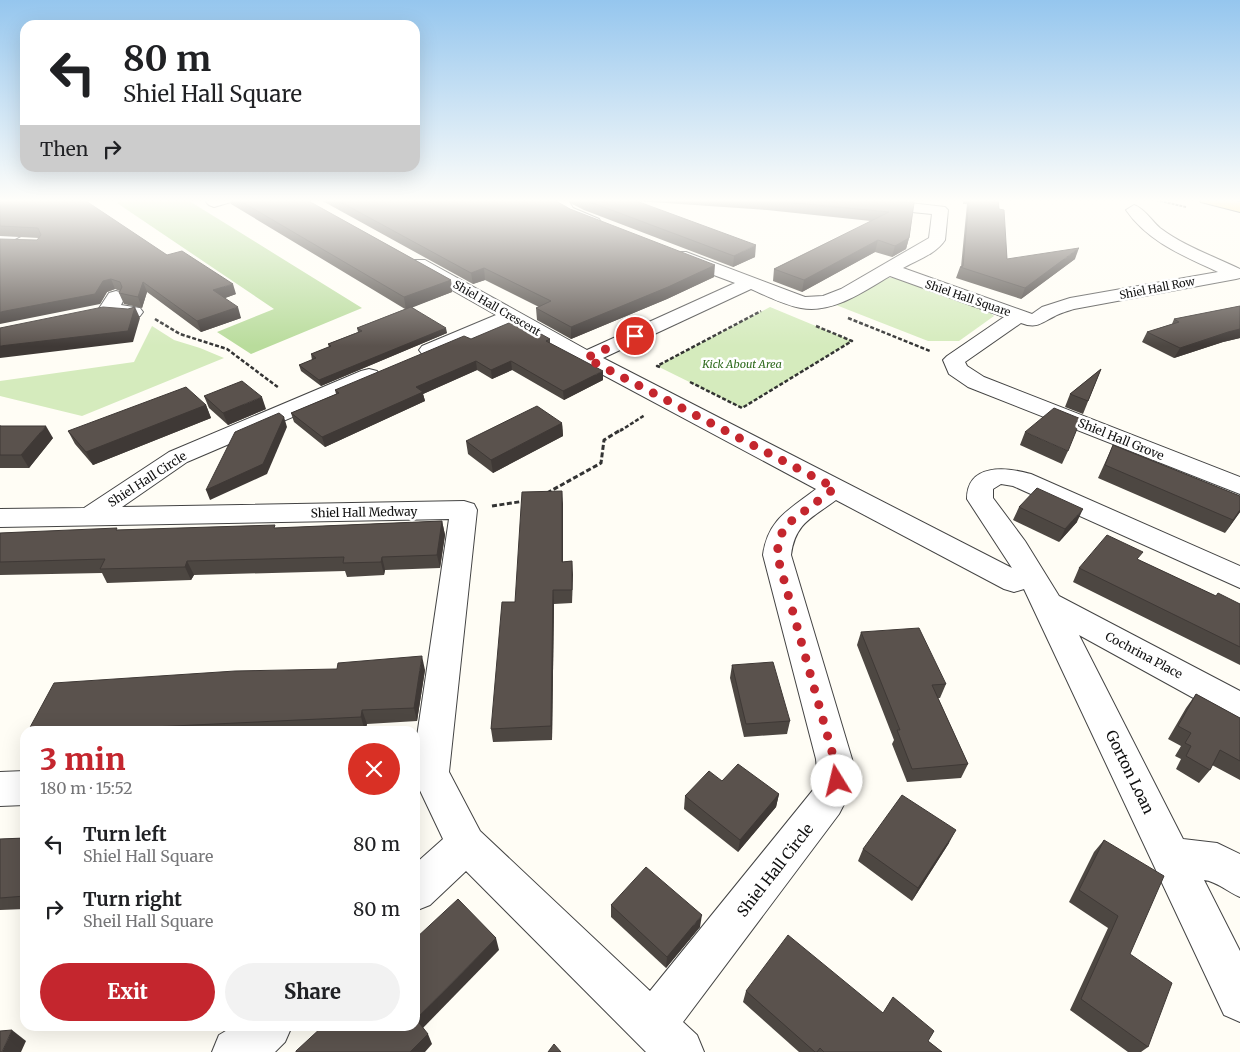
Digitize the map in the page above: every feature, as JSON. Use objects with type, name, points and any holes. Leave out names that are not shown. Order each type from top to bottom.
[{"type":"street","points":[[668,251],[803,303],[823,308],[828,302],[927,248]]},
{"type":"street","name":"Shiel Hall Row","points":[[1186,248],[1239,274]]},
{"type":"street","name":"Shiel Hall Crescent","points":[[408,257],[586,358]]},
{"type":"street","name":"Shiel Hall Square","points":[[888,270],[1020,316]]},
{"type":"street","name":"Shiel Hall Row","points":[[1020,316],[1034,321],[1049,311],[1070,304],[1239,274]]},
{"type":"street","points":[[586,358],[750,283]]},
{"type":"street","points":[[105,307],[133,312]]},
{"type":"street","name":"Shiel Hall Circle","points":[[89,517],[178,457],[511,316]]},
{"type":"street","name":"Shiel Hall Square","points":[[954,360],[1020,316]]},
{"type":"street","points":[[586,358],[835,488],[1014,565]]},
{"type":"street","name":"Shiel Hall Grove","points":[[954,360],[957,369],[976,382],[1240,486]]},
{"type":"street","name":"Gorton Loan","points":[[1240,578],[1022,480],[1007,475],[997,476],[987,480],[980,488],[980,499],[1014,565],[1048,604],[1240,999]]},
{"type":"street","name":"Shiel Hall Circle","points":[[422,773],[466,844],[666,1038],[826,802],[837,781],[834,759],[777,555],[779,539],[786,525],[835,488]]},
{"type":"street","points":[[422,773],[464,510]]},
{"type":"street","name":"Shiel Hall Medway","points":[[0,518],[464,510]]},
{"type":"street","name":"Cochrina Place","points":[[1048,604],[1240,706]]},
{"type":"street","points":[[0,789],[20,788]]},
{"type":"street","points":[[420,886],[466,844]]},
{"type":"street","points":[[1172,858],[1217,862],[1240,877]]},
{"type":"street","points":[[236,1052],[246,1047],[264,1031]]},
{"type":"path","points":[[688,382],[742,408],[852,341],[808,322],[823,308],[954,360]]},
{"type":"path","points":[[665,370],[657,366],[761,311]]},
{"type":"path","points":[[133,312],[159,320],[166,327],[180,334],[227,349],[301,404]]},
{"type":"path","points":[[543,495],[601,464],[604,440],[668,401]]},
{"type":"path","points":[[464,510],[526,501]]},
{"type":"green space","points":[[184,248],[265,248],[362,308],[251,354],[217,332],[274,309]]},
{"type":"green space","points":[[885,278],[899,278],[986,309],[994,316],[959,341],[928,341],[836,305]]},
{"type":"green space","name":"Kick About Area","points":[[770,307],[852,341],[742,408],[657,366]]},
{"type":"green space","points":[[152,326],[174,340],[224,358],[82,416],[0,396],[0,381],[134,362]]},
{"type":"building","points":[[0,248],[157,248],[167,255],[182,251],[233,284],[213,290],[238,307],[197,321],[143,282],[138,297],[119,293],[122,287],[120,282],[111,279],[103,281],[95,294],[0,312]]},
{"type":"building","points":[[321,248],[393,248],[451,280],[404,297]]},
{"type":"building","points":[[425,248],[671,248],[715,265],[668,287],[571,327],[536,308],[551,301],[484,268],[471,273]]},
{"type":"building","points":[[713,248],[750,248],[734,256]]},
{"type":"building","points":[[816,248],[863,248],[804,280],[774,269]]},
{"type":"building","points":[[965,248],[1006,248],[1007,259],[1079,248],[1025,288],[960,267],[963,266]]},
{"type":"building","points":[[1240,306],[1240,329],[1180,348],[1147,332],[1179,322],[1174,319]]},
{"type":"building","points":[[103,307],[128,309],[135,307],[128,331],[0,346],[0,328]]},
{"type":"building","points":[[411,307],[446,328],[319,380],[299,365],[316,358],[311,354],[331,346],[328,344],[362,331],[357,328]]},
{"type":"building","points":[[516,320],[550,339],[546,341],[603,371],[563,391],[511,361],[491,370],[476,361],[416,387],[423,392],[322,437],[291,413],[339,393],[335,390],[464,336],[471,339]]},
{"type":"building","points":[[1101,369],[1088,401],[1070,394]]},
{"type":"building","points":[[242,381],[262,397],[223,413],[204,396]]},
{"type":"building","points":[[186,387],[206,405],[86,452],[68,431]]},
{"type":"building","points":[[537,406],[562,423],[491,460],[466,441]]},
{"type":"building","points":[[1054,408],[1081,419],[1068,451],[1025,432]]},
{"type":"building","points":[[279,413],[284,417],[263,464],[206,490],[235,432]]},
{"type":"building","points":[[0,426],[46,426],[21,455],[0,455]]},
{"type":"building","points":[[1113,445],[1240,496],[1240,510],[1233,520],[1105,465]]},
{"type":"building","points":[[1037,488],[1083,509],[1065,529],[1019,507]]},
{"type":"building","points":[[562,491],[562,562],[572,561],[572,590],[553,590],[551,726],[491,729],[502,602],[515,602],[522,492]]},
{"type":"building","points":[[442,521],[437,555],[382,557],[381,562],[343,563],[344,557],[187,561],[185,567],[100,569],[105,559],[0,562],[0,533],[117,528],[116,530],[275,525],[274,528]]},
{"type":"building","points":[[1107,535],[1143,552],[1137,559],[1216,596],[1218,593],[1240,604],[1240,647],[1079,568]]},
{"type":"building","points":[[919,628],[946,684],[932,685],[968,764],[912,769],[897,730],[900,730],[861,632]]},
{"type":"building","points":[[422,656],[414,708],[362,710],[361,717],[173,726],[31,726],[54,683],[235,671],[337,669],[338,663]]},
{"type":"building","points":[[773,662],[790,721],[746,724],[732,665]]},
{"type":"building","points":[[1196,694],[1240,718],[1240,761],[1220,750],[1210,770],[1186,756],[1191,746],[1185,743],[1191,733],[1178,726]]},
{"type":"building","points":[[738,764],[779,794],[740,840],[685,796],[709,771],[722,781]]},
{"type":"building","points":[[902,795],[956,830],[918,888],[863,849]]},
{"type":"building","points":[[20,838],[20,896],[0,898],[0,839]]},
{"type":"building","points":[[1104,840],[1164,876],[1130,954],[1172,983],[1148,1047],[1081,999],[1118,916],[1079,890]]},
{"type":"building","points":[[646,867],[702,915],[667,957],[611,905]]},
{"type":"building","points":[[458,899],[496,938],[420,1015],[420,934]]},
{"type":"building","points":[[788,935],[883,1013],[893,997],[934,1031],[928,1041],[942,1052],[824,1052],[820,1048],[815,1052],[746,991]]},
{"type":"building","points":[[420,1024],[428,1034],[410,1052],[296,1051],[318,1031],[420,1031]]},
{"type":"building","points":[[12,1030],[2,1052],[0,1052],[0,1031]]},
{"type":"building","points":[[554,1044],[561,1052],[548,1052]]},
{"type":"route","points":[[635,336],[586,358],[835,488],[786,525],[779,539],[777,555],[834,759],[837,781]]}]
